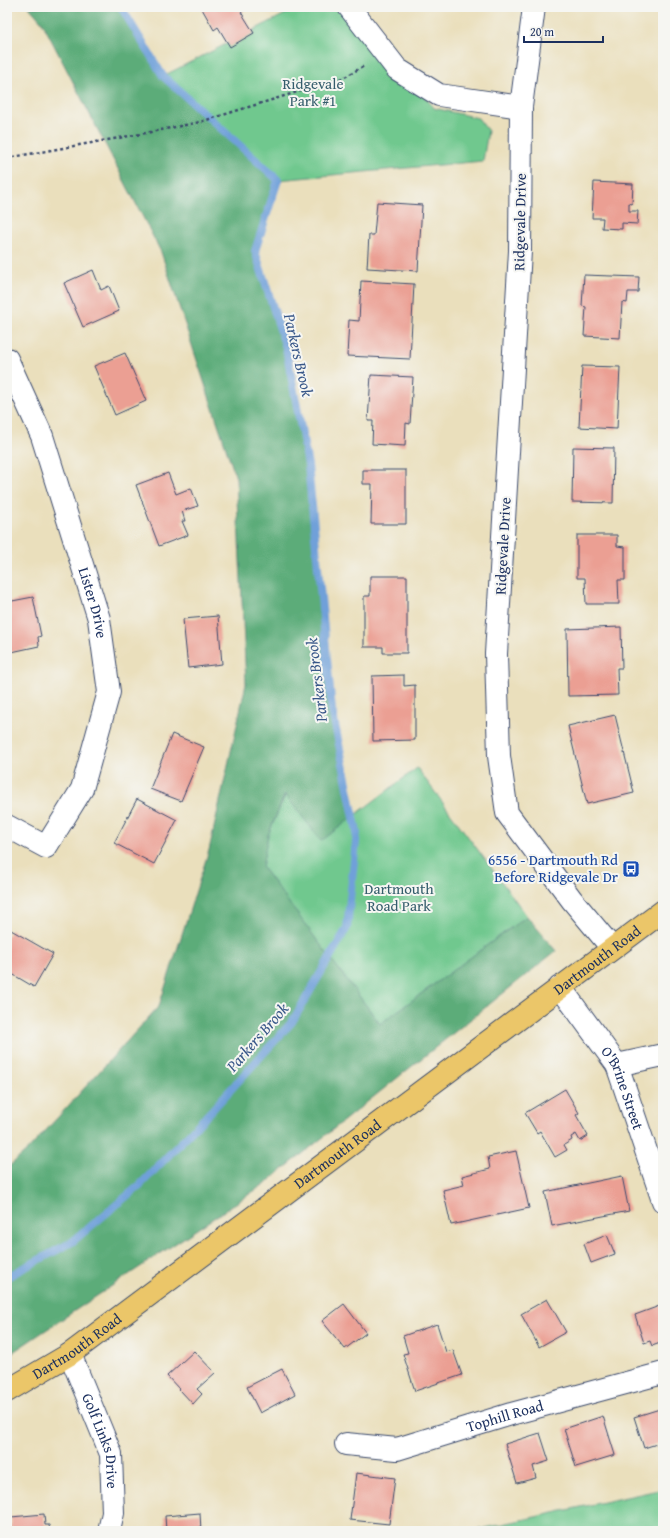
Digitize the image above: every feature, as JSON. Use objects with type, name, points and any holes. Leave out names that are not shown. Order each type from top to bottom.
[{"type":"main road","name":"Dartmouth Road","points":[[7,1391],[70,1354],[663,911]]},
{"type":"street","points":[[349,7],[397,69],[439,95],[521,107]]},
{"type":"street","name":"Ridgevale Drive","points":[[534,7],[521,107],[520,251],[496,654],[500,756],[507,813],[572,900],[612,948]]},
{"type":"street","name":"Lister Drive","points":[[7,359],[42,436],[96,612],[109,692],[82,789],[46,847],[7,826]]},
{"type":"street","name":"O'Brine Street","points":[[560,987],[617,1065],[663,1201]]},
{"type":"street","points":[[617,1065],[663,1055]]},
{"type":"street","name":"Golf Links Drive","points":[[70,1354],[111,1454],[113,1513],[110,1531]]},
{"type":"street","name":"Tophill Road","points":[[346,1444],[397,1449],[510,1414],[663,1373]]},
{"type":"path","points":[[7,158],[200,122],[343,78],[386,55]]},
{"type":"green space","points":[[29,7],[121,7],[163,76],[278,180],[255,251],[286,348],[304,448],[332,710],[354,816],[321,841],[285,794],[268,835],[262,867],[380,1024],[527,916],[556,951],[266,1183],[7,1356],[7,1168],[28,1150],[159,1006],[209,850],[246,684],[236,478],[161,252],[42,22]]},
{"type":"green space","name":"Ridgevale Park #1","points":[[299,7],[352,7],[434,108],[478,118],[488,131],[483,161],[278,180],[163,76]]},
{"type":"green space","name":"Dartmouth Road Park","points":[[417,768],[527,916],[380,1024],[262,867],[268,835],[286,794],[321,841]]},
{"type":"green space","points":[[663,1489],[663,1531],[471,1531]]},
{"type":"building","points":[[201,7],[250,7],[241,12],[254,33],[230,47],[218,27],[214,30]]},
{"type":"building","points":[[594,182],[633,184],[632,204],[629,203],[629,211],[638,211],[637,224],[622,223],[622,229],[602,228],[603,218],[592,218]]},
{"type":"building","points":[[377,202],[422,205],[418,271],[367,268],[369,235],[374,235]]},
{"type":"building","points":[[93,270],[101,290],[109,286],[119,311],[83,327],[64,283]]},
{"type":"building","points":[[584,275],[639,277],[638,292],[628,292],[627,303],[622,302],[620,338],[584,336],[586,307],[582,306]]},
{"type":"building","points":[[361,281],[414,284],[410,359],[347,356],[349,320],[359,321]]},
{"type":"building","points":[[125,353],[146,401],[115,415],[94,366]]},
{"type":"building","points":[[582,366],[620,367],[617,429],[579,427]]},
{"type":"building","points":[[371,375],[413,377],[410,424],[406,423],[405,446],[372,444],[373,421],[368,421]]},
{"type":"building","points":[[573,447],[614,448],[613,503],[572,502]]},
{"type":"building","points":[[363,470],[406,470],[406,524],[371,524],[372,484],[363,484]]},
{"type":"building","points":[[168,473],[176,494],[191,488],[198,506],[182,511],[185,521],[182,521],[188,535],[159,546],[136,485]]},
{"type":"building","points":[[577,535],[617,535],[617,546],[625,547],[625,580],[618,580],[619,604],[586,604],[585,578],[577,578]]},
{"type":"building","points":[[370,576],[407,576],[407,653],[383,653],[383,647],[364,647],[364,596],[370,596]]},
{"type":"building","points":[[33,597],[41,636],[38,637],[39,646],[7,653],[7,602]]},
{"type":"building","points":[[218,616],[222,664],[188,668],[183,619]]},
{"type":"building","points":[[621,627],[622,668],[617,668],[618,695],[568,696],[567,629]]},
{"type":"building","points":[[404,675],[404,686],[415,685],[415,740],[373,741],[372,676]]},
{"type":"building","points":[[615,715],[634,793],[587,804],[568,726]]},
{"type":"building","points":[[172,734],[204,747],[181,801],[150,789]]},
{"type":"building","points":[[137,799],[177,820],[154,864],[114,843]]},
{"type":"building","points":[[11,930],[53,954],[34,987],[7,971],[7,937]]},
{"type":"building","points":[[565,1089],[579,1113],[576,1115],[588,1136],[580,1141],[576,1134],[571,1137],[572,1140],[564,1145],[567,1150],[555,1157],[540,1131],[537,1133],[525,1113]]},
{"type":"building","points":[[516,1151],[529,1208],[451,1225],[443,1190],[464,1185],[462,1176],[490,1169],[488,1157]]},
{"type":"building","points":[[622,1176],[629,1211],[552,1226],[545,1192]]},
{"type":"building","points":[[607,1235],[615,1254],[591,1263],[584,1244]]},
{"type":"building","points":[[547,1299],[566,1332],[539,1347],[521,1314]]},
{"type":"building","points":[[344,1304],[366,1333],[345,1349],[322,1321]]},
{"type":"building","points":[[662,1305],[663,1342],[652,1346],[650,1341],[644,1343],[635,1315]]},
{"type":"building","points":[[437,1324],[446,1352],[453,1350],[462,1375],[415,1391],[403,1354],[408,1353],[403,1336]]},
{"type":"building","points":[[194,1351],[215,1373],[197,1389],[202,1394],[193,1404],[167,1376]]},
{"type":"building","points":[[282,1369],[295,1394],[260,1413],[247,1387]]},
{"type":"building","points":[[663,1408],[663,1442],[644,1448],[634,1417]]},
{"type":"building","points":[[603,1416],[615,1455],[576,1467],[564,1429]]},
{"type":"building","points":[[540,1433],[549,1461],[533,1466],[536,1478],[517,1483],[505,1444]]},
{"type":"building","points":[[356,1473],[395,1478],[389,1524],[350,1520]]},
{"type":"building","points":[[200,1513],[201,1531],[166,1531],[165,1516]]},
{"type":"building","points":[[44,1514],[45,1525],[49,1525],[50,1531],[12,1531],[11,1517]]},
{"type":"waterway","name":"Parkers Brook","points":[[7,1277],[72,1242],[140,1185],[212,1110],[292,1022],[347,928],[357,832],[332,710],[308,465],[286,348],[255,251],[278,180],[163,76],[121,7]]},
{"type":"place","name":"6556 - Dartmouth Rd Before Ridgevale Dr","points":[[631,869]]}]
